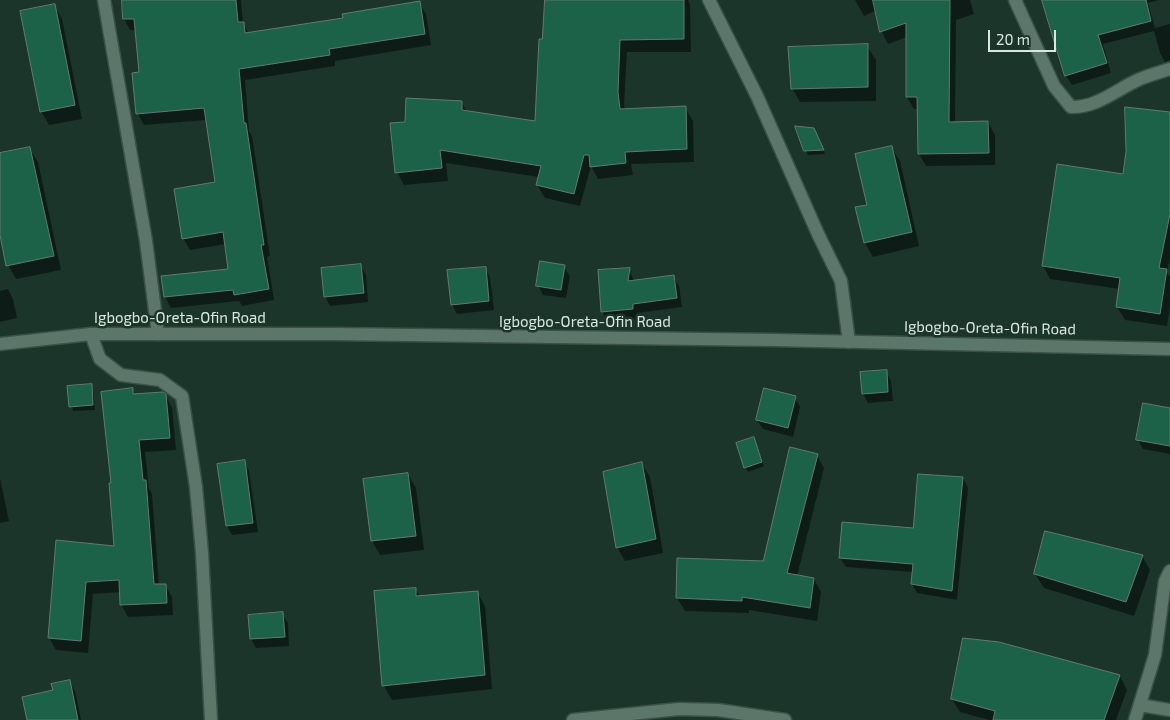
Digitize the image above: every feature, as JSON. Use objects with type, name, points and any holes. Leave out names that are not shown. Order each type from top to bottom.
[{"type":"street","points":[[104,0],[146,241],[158,334]]},
{"type":"street","points":[[709,0],[757,96],[818,234],[842,281],[849,342]]},
{"type":"street","points":[[1014,0],[1054,86],[1071,107],[1079,108],[1100,101],[1140,79],[1170,68]]},
{"type":"street","points":[[91,334],[100,359],[121,375],[160,380],[182,396],[196,487],[212,720]]},
{"type":"street","name":"Igbogbo-Oreta-Ofin Road","points":[[0,344],[91,334],[336,334],[1170,349]]},
{"type":"street","points":[[1135,720],[1155,655],[1166,581],[1170,571]]},
{"type":"street","points":[[1140,704],[1170,710]]},
{"type":"street","points":[[573,720],[679,709],[718,710],[785,720]]},
{"type":"building","points":[[122,0],[236,0],[238,22],[244,22],[245,33],[343,18],[342,14],[420,1],[425,34],[329,49],[330,55],[239,69],[244,123],[246,123],[264,245],[261,245],[269,289],[234,295],[233,290],[164,297],[161,276],[228,269],[223,232],[182,239],[174,189],[215,182],[204,108],[136,114],[132,73],[139,72],[134,19],[123,19]]},
{"type":"building","points":[[545,0],[684,0],[684,39],[620,40],[618,92],[620,109],[686,106],[687,149],[625,152],[626,163],[590,167],[589,155],[584,155],[574,194],[536,185],[541,166],[440,150],[442,168],[395,173],[390,123],[405,122],[406,98],[462,101],[462,110],[535,121],[539,39],[542,39]]},
{"type":"building","points":[[873,0],[950,0],[949,122],[988,121],[989,153],[918,154],[917,97],[906,97],[906,23],[880,32]]},
{"type":"building","points":[[1042,0],[1146,0],[1151,21],[1098,35],[1107,63],[1065,76]]},
{"type":"building","points":[[55,4],[75,105],[40,112],[20,11]]},
{"type":"building","points":[[868,44],[868,87],[791,89],[788,47]]},
{"type":"building","points":[[1125,107],[1170,112],[1170,214],[1159,268],[1167,269],[1160,314],[1116,307],[1120,278],[1042,266],[1057,164],[1123,174],[1126,152]]},
{"type":"building","points":[[795,126],[814,128],[824,150],[804,151]]},
{"type":"building","points":[[892,146],[912,232],[864,243],[855,207],[867,205],[855,154]]},
{"type":"building","points":[[30,147],[54,256],[6,266],[0,235],[0,153]]},
{"type":"building","points":[[540,261],[565,265],[561,290],[536,286]]},
{"type":"building","points":[[361,264],[364,293],[324,297],[321,268]]},
{"type":"building","points":[[486,267],[489,301],[451,305],[447,270]]},
{"type":"building","points":[[630,268],[628,281],[674,275],[677,298],[633,304],[633,309],[601,312],[598,270]]},
{"type":"building","points":[[887,370],[888,392],[862,394],[860,372]]},
{"type":"building","points":[[92,384],[93,405],[69,407],[67,386]]},
{"type":"building","points":[[133,388],[133,394],[163,392],[166,394],[170,438],[139,440],[143,480],[146,480],[154,584],[166,584],[167,603],[120,605],[119,580],[86,582],[81,641],[48,638],[56,540],[114,546],[109,483],[111,483],[101,392]]},
{"type":"building","points":[[764,388],[796,396],[788,428],[756,420]]},
{"type":"building","points":[[1143,403],[1170,408],[1170,446],[1136,440]]},
{"type":"building","points":[[754,437],[762,462],[744,468],[736,443]]},
{"type":"building","points":[[790,447],[818,454],[787,573],[814,578],[810,608],[742,597],[742,601],[676,598],[677,558],[763,561]]},
{"type":"building","points":[[245,460],[253,523],[226,526],[217,464]]},
{"type":"building","points":[[642,462],[656,539],[616,548],[603,472]]},
{"type":"building","points":[[408,473],[416,536],[371,541],[363,479]]},
{"type":"building","points":[[918,474],[963,477],[952,591],[911,584],[913,564],[839,558],[842,522],[913,528]]},
{"type":"building","points":[[1045,531],[1143,555],[1126,602],[1034,574]]},
{"type":"building","points":[[416,588],[416,596],[478,591],[485,675],[382,686],[374,591]]},
{"type":"building","points":[[283,612],[285,637],[250,639],[248,615]]},
{"type":"building","points":[[963,638],[999,642],[1120,675],[1104,720],[993,720],[995,711],[951,699]]},
{"type":"building","points":[[70,680],[78,720],[27,720],[22,697],[53,690],[51,684]]}]
